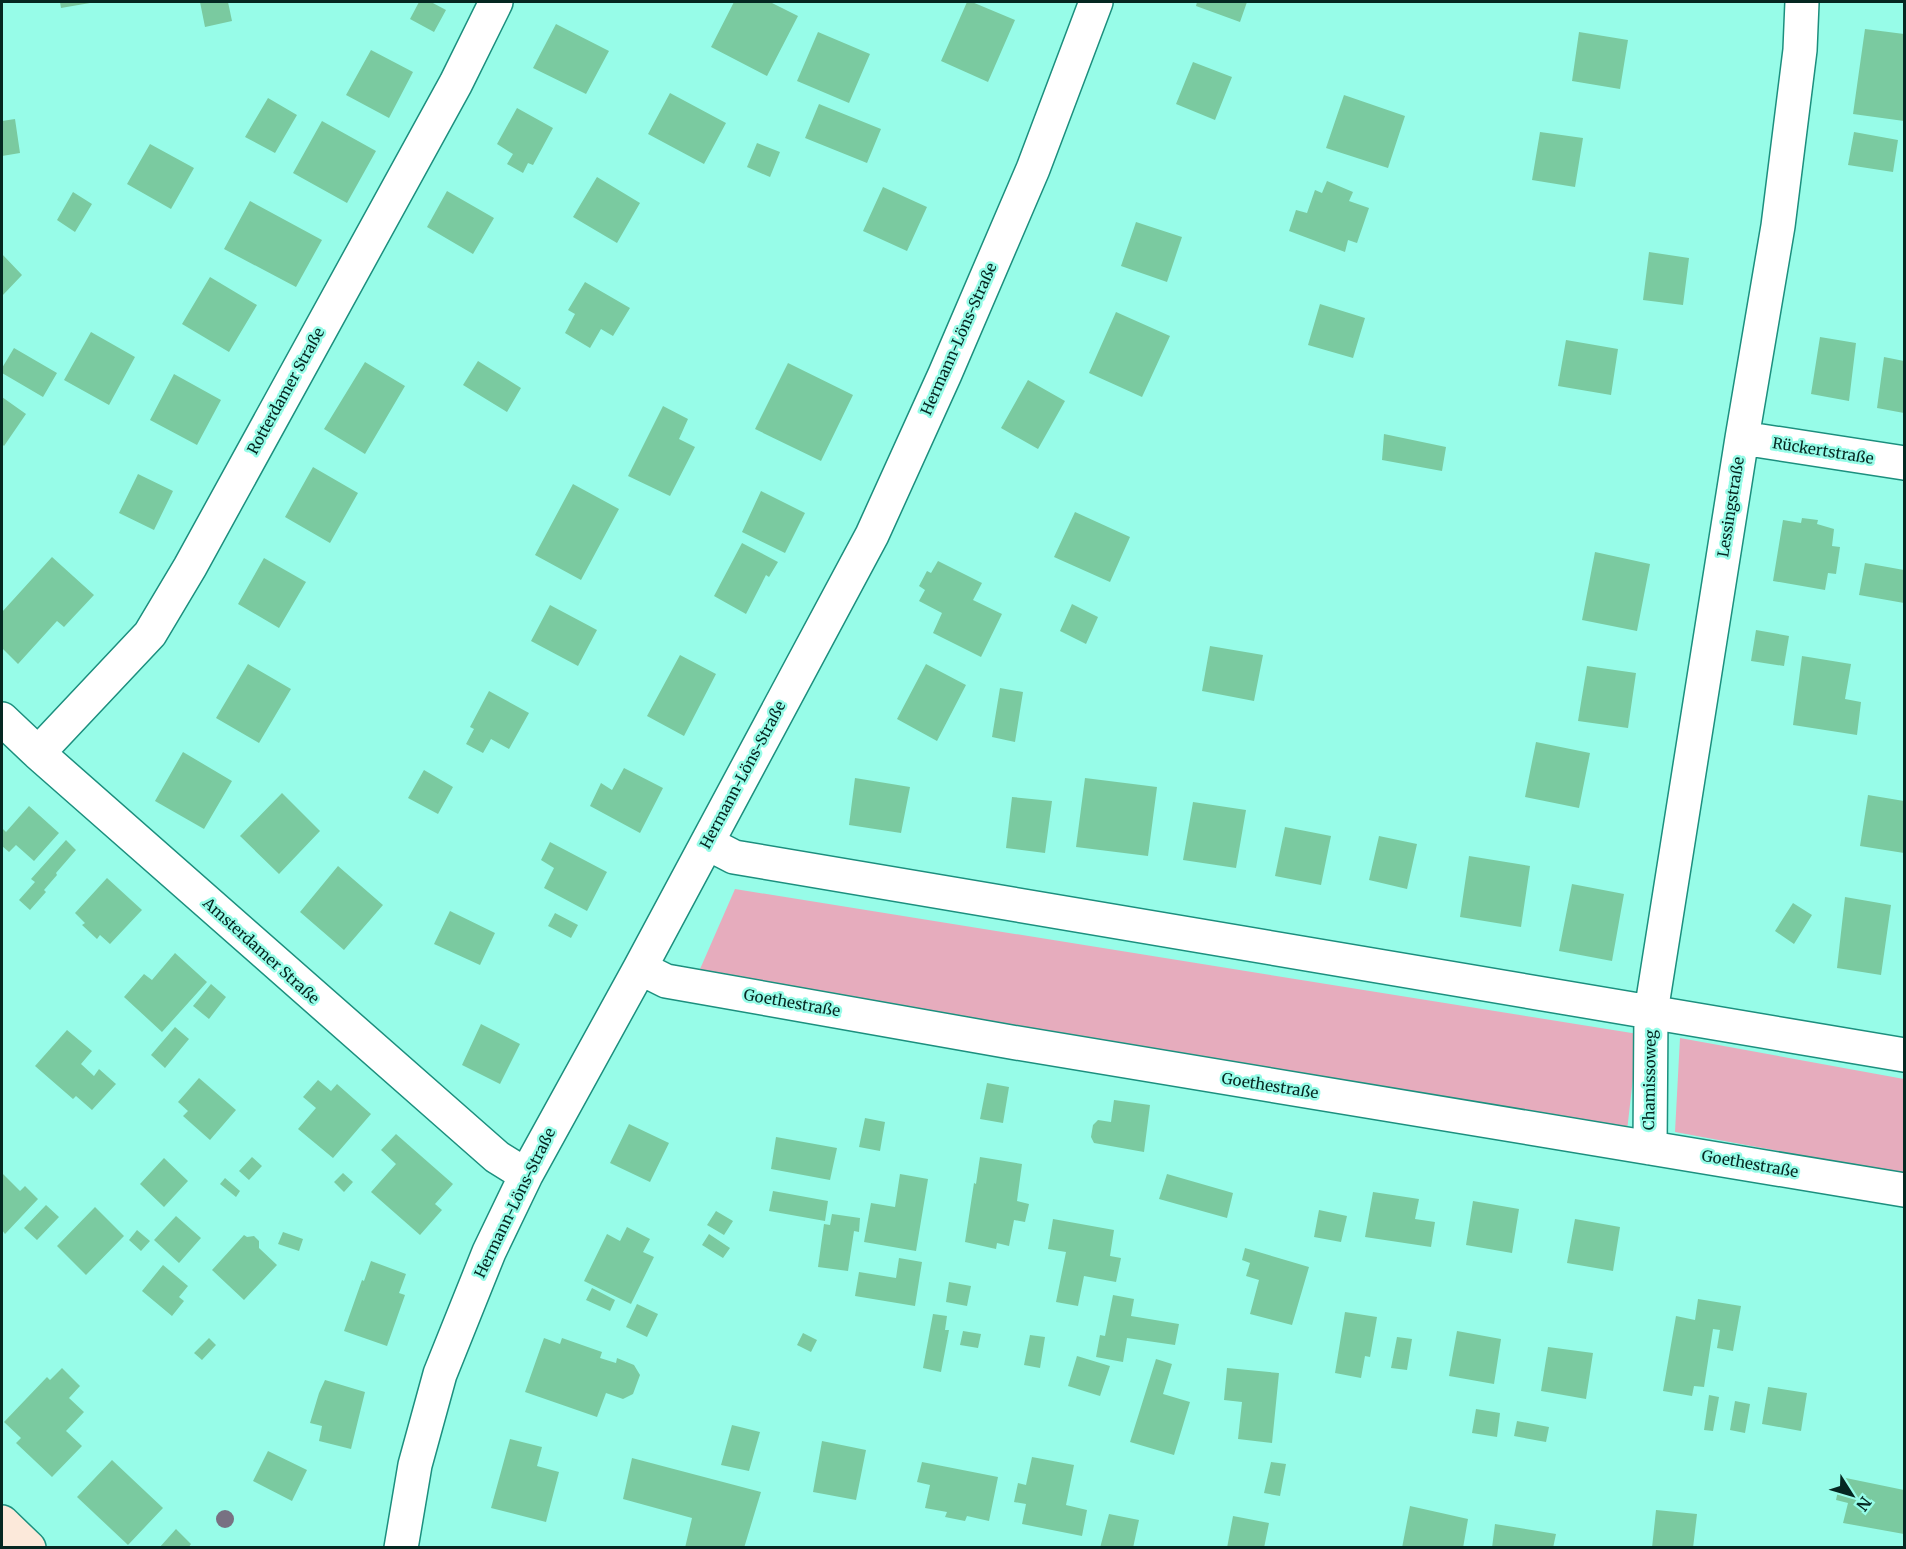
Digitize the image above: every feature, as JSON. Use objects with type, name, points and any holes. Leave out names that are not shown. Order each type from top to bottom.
[{"type":"main road","points":[[2,1522],[28,1548]]},
{"type":"street","name":"Rotterdamer Straße","points":[[38,753],[150,634],[190,567],[456,83],[496,2]]},
{"type":"street","name":"Hermann-Löns-Straße","points":[[401,1548],[415,1465],[440,1374],[485,1260],[526,1175],[640,968],[872,535],[945,374],[1033,169],[1096,2]]},
{"type":"street","name":"Lessingstraße","points":[[1651,1012],[1778,226],[1800,50],[1802,2]]},
{"type":"street","name":"Rückertstraße","points":[[1742,438],[1905,463]]},
{"type":"street","name":"Amsterdamer Straße","points":[[2,719],[496,1157],[526,1175]]},
{"type":"street","points":[[707,843],[734,857],[1905,1055]]},
{"type":"street","name":"Goethestraße","points":[[640,968],[666,981],[1011,1042],[1905,1190]]},
{"type":"street","name":"Chamissoweg","points":[[1650,1148],[1651,1012]]},
{"type":"shaded area","points":[[735,889],[1638,1034],[1627,1131],[697,976]]},
{"type":"shaded area","points":[[1680,1038],[1904,1079],[1904,1174],[1675,1132]]},
{"type":"building","points":[[60,2],[90,2],[90,3],[61,8]]},
{"type":"building","points":[[200,2],[228,2],[232,21],[205,27]]},
{"type":"building","points":[[419,2],[431,2],[446,10],[434,32],[410,19]]},
{"type":"building","points":[[734,2],[770,2],[798,16],[767,76],[711,47]]},
{"type":"building","points":[[967,2],[1015,20],[988,82],[941,61]]},
{"type":"building","points":[[1197,2],[1247,2],[1240,22],[1196,6]]},
{"type":"building","points":[[556,24],[609,51],[586,94],[533,68]]},
{"type":"building","points":[[1865,29],[1904,34],[1904,121],[1853,114]]},
{"type":"building","points":[[818,32],[870,54],[849,103],[797,81]]},
{"type":"building","points":[[1579,32],[1628,40],[1620,89],[1572,81]]},
{"type":"building","points":[[371,50],[413,72],[389,118],[346,95]]},
{"type":"building","points":[[1193,62],[1232,77],[1215,120],[1176,104]]},
{"type":"building","points":[[670,93],[726,123],[704,164],[648,134]]},
{"type":"building","points":[[1344,95],[1405,116],[1388,168],[1326,148]]},
{"type":"building","points":[[268,98],[297,115],[275,153],[245,137]]},
{"type":"building","points":[[819,104],[881,129],[867,163],[805,138]]},
{"type":"building","points":[[517,108],[553,128],[533,165],[528,163],[523,173],[507,164],[513,154],[497,144]]},
{"type":"building","points":[[15,119],[20,153],[2,156],[2,121]]},
{"type":"building","points":[[322,121],[376,151],[347,203],[293,173]]},
{"type":"building","points":[[1540,132],[1583,138],[1575,187],[1532,180]]},
{"type":"building","points":[[1854,132],[1898,140],[1893,172],[1848,165]]},
{"type":"building","points":[[757,143],[780,152],[770,177],[747,167]]},
{"type":"building","points":[[150,144],[194,168],[171,209],[127,184]]},
{"type":"building","points":[[597,177],[640,203],[617,243],[573,217]]},
{"type":"building","points":[[1327,181],[1353,192],[1349,201],[1369,208],[1357,243],[1348,240],[1345,252],[1289,231],[1296,210],[1307,213],[1315,190],[1322,193]]},
{"type":"building","points":[[883,187],[927,207],[907,251],[863,231]]},
{"type":"building","points":[[447,191],[494,218],[473,254],[427,227]]},
{"type":"building","points":[[73,192],[92,204],[75,232],[57,220]]},
{"type":"building","points":[[250,201],[322,240],[296,287],[224,249]]},
{"type":"building","points":[[1136,222],[1182,237],[1167,282],[1121,266]]},
{"type":"building","points":[[1649,252],[1689,258],[1683,305],[1643,300]]},
{"type":"building","points":[[2,254],[22,275],[2,296]]},
{"type":"building","points":[[210,277],[257,305],[229,352],[182,324]]},
{"type":"building","points":[[585,282],[630,308],[613,336],[601,329],[590,348],[565,333],[575,314],[568,310]]},
{"type":"building","points":[[1320,304],[1365,318],[1353,358],[1308,345]]},
{"type":"building","points":[[1116,312],[1170,336],[1142,397],[1089,373]]},
{"type":"building","points":[[91,332],[135,357],[109,405],[64,380]]},
{"type":"building","points":[[1820,337],[1856,343],[1849,401],[1811,394]]},
{"type":"building","points":[[1566,340],[1618,349],[1611,395],[1558,386]]},
{"type":"building","points":[[14,348],[57,373],[43,397],[2,373],[2,368]]},
{"type":"building","points":[[1884,357],[1904,361],[1904,413],[1877,408]]},
{"type":"building","points":[[478,361],[521,388],[507,412],[463,385]]},
{"type":"building","points":[[365,362],[405,386],[365,454],[324,429]]},
{"type":"building","points":[[788,363],[853,395],[821,461],[755,429]]},
{"type":"building","points":[[174,374],[221,400],[197,445],[150,420]]},
{"type":"building","points":[[1028,380],[1065,401],[1038,449],[1001,428]]},
{"type":"building","points":[[2,397],[26,414],[4,446],[2,444]]},
{"type":"building","points":[[663,406],[688,419],[679,439],[695,447],[670,496],[628,476]]},
{"type":"building","points":[[1384,434],[1446,447],[1442,471],[1382,460]]},
{"type":"building","points":[[313,467],[358,493],[330,543],[285,517]]},
{"type":"building","points":[[138,474],[173,491],[154,530],[119,513]]},
{"type":"building","points":[[573,484],[619,509],[581,580],[535,555]]},
{"type":"building","points":[[761,491],[805,513],[785,553],[742,532]]},
{"type":"building","points":[[1075,512],[1130,537],[1110,582],[1054,557]]},
{"type":"building","points":[[1802,518],[1818,520],[1817,524],[1834,529],[1832,546],[1840,547],[1836,574],[1828,573],[1825,590],[1773,581],[1783,520],[1801,523]]},
{"type":"building","points":[[742,543],[778,562],[769,577],[766,575],[746,614],[714,596]]},
{"type":"building","points":[[1595,552],[1650,564],[1637,631],[1582,620]]},
{"type":"building","points":[[52,557],[94,595],[64,627],[57,621],[18,664],[2,648],[2,612]]},
{"type":"building","points":[[264,558],[306,582],[279,628],[238,604]]},
{"type":"building","points":[[938,561],[982,583],[973,600],[1002,614],[981,657],[933,633],[942,613],[919,601],[925,590],[919,586],[927,571],[931,573]]},
{"type":"building","points":[[1865,563],[1904,570],[1904,603],[1859,595]]},
{"type":"building","points":[[1072,604],[1098,617],[1086,644],[1060,631]]},
{"type":"building","points":[[550,605],[597,630],[578,666],[531,641]]},
{"type":"building","points":[[1756,630],[1789,636],[1784,666],[1751,661]]},
{"type":"building","points":[[1210,646],[1263,655],[1254,701],[1202,691]]},
{"type":"building","points":[[680,655],[716,674],[684,736],[647,716]]},
{"type":"building","points":[[1802,656],[1851,664],[1845,699],[1861,702],[1857,735],[1793,725]]},
{"type":"building","points":[[248,664],[291,689],[259,743],[216,718]]},
{"type":"building","points":[[926,664],[966,685],[937,741],[897,719]]},
{"type":"building","points":[[1587,666],[1636,673],[1628,728],[1578,721]]},
{"type":"building","points":[[1000,688],[1023,692],[1015,742],[992,737]]},
{"type":"building","points":[[489,691],[529,713],[509,749],[491,739],[483,753],[466,744],[474,729],[470,727]]},
{"type":"building","points":[[1536,742],[1590,753],[1579,808],[1525,797]]},
{"type":"building","points":[[183,752],[232,781],[204,829],[155,801]]},
{"type":"building","points":[[624,768],[663,788],[640,833],[590,806],[601,783],[612,790]]},
{"type":"building","points":[[424,770],[453,787],[438,814],[408,798]]},
{"type":"building","points":[[855,778],[910,787],[901,833],[849,825]]},
{"type":"building","points":[[1085,778],[1157,787],[1148,856],[1076,847]]},
{"type":"building","points":[[282,793],[320,831],[279,874],[240,836]]},
{"type":"building","points":[[1868,795],[1904,801],[1904,853],[1860,846]]},
{"type":"building","points":[[1012,797],[1052,801],[1045,853],[1006,848]]},
{"type":"building","points":[[1193,802],[1246,810],[1236,868],[1183,860]]},
{"type":"building","points":[[29,806],[59,833],[34,861],[16,845],[9,852],[2,846],[2,828],[6,832]]},
{"type":"building","points":[[1285,827],[1331,836],[1321,885],[1275,876]]},
{"type":"building","points":[[1379,836],[1417,844],[1407,889],[1369,880]]},
{"type":"building","points":[[66,840],[76,850],[56,873],[57,875],[44,890],[46,892],[30,910],[19,900],[35,882],[31,879]]},
{"type":"building","points":[[550,842],[607,872],[587,911],[544,888],[554,868],[541,860]]},
{"type":"building","points":[[1469,856],[1530,866],[1521,927],[1460,917]]},
{"type":"building","points":[[338,866],[383,905],[344,950],[300,912]]},
{"type":"building","points":[[107,878],[142,910],[110,944],[100,935],[97,939],[82,925],[85,923],[75,913]]},
{"type":"building","points":[[1572,884],[1624,894],[1612,961],[1559,951]]},
{"type":"building","points":[[1845,897],[1891,905],[1881,975],[1837,968]]},
{"type":"building","points":[[1793,903],[1812,915],[1794,944],[1775,931]]},
{"type":"building","points":[[450,911],[495,933],[480,965],[434,944]]},
{"type":"building","points":[[555,913],[578,925],[571,938],[548,926]]},
{"type":"building","points":[[175,953],[207,982],[162,1032],[124,997],[144,974],[152,980]]},
{"type":"building","points":[[211,984],[226,997],[209,1019],[193,1006]]},
{"type":"building","points":[[481,1024],[520,1044],[500,1084],[462,1065]]},
{"type":"building","points":[[175,1027],[189,1039],[165,1068],[151,1055]]},
{"type":"building","points":[[67,1030],[92,1051],[81,1064],[94,1076],[99,1069],[116,1084],[92,1110],[76,1096],[73,1099],[35,1066]]},
{"type":"building","points":[[199,1078],[236,1110],[210,1140],[183,1116],[188,1111],[178,1102]]},
{"type":"building","points":[[318,1080],[331,1091],[337,1084],[371,1114],[333,1158],[298,1129],[316,1108],[303,1097]]},
{"type":"building","points":[[987,1083],[1009,1087],[1003,1123],[980,1119]]},
{"type":"building","points":[[1114,1100],[1150,1105],[1144,1152],[1094,1143],[1091,1137],[1093,1125],[1098,1120],[1111,1122]]},
{"type":"building","points":[[865,1118],[885,1122],[880,1151],[859,1147]]},
{"type":"building","points":[[629,1124],[669,1143],[650,1182],[610,1163]]},
{"type":"building","points":[[396,1134],[453,1184],[435,1204],[442,1210],[420,1235],[371,1192],[396,1164],[381,1150]]},
{"type":"building","points":[[776,1137],[837,1148],[830,1180],[771,1169]]},
{"type":"building","points":[[252,1157],[262,1166],[249,1180],[239,1171]]},
{"type":"building","points":[[980,1157],[1022,1164],[1017,1201],[1029,1204],[1025,1222],[1014,1220],[1009,1246],[997,1243],[996,1249],[965,1242]]},
{"type":"building","points":[[164,1158],[188,1181],[164,1207],[140,1184]]},
{"type":"building","points":[[2,1173],[20,1191],[25,1186],[38,1199],[5,1234],[2,1230]]},
{"type":"building","points":[[343,1173],[353,1182],[344,1192],[334,1182]]},
{"type":"building","points":[[900,1174],[928,1179],[916,1251],[864,1242],[871,1203],[895,1207]]},
{"type":"building","points":[[1167,1174],[1233,1193],[1227,1218],[1159,1199]]},
{"type":"building","points":[[225,1178],[240,1191],[236,1197],[220,1184]]},
{"type":"building","points":[[773,1191],[828,1201],[825,1221],[769,1211]]},
{"type":"building","points":[[1373,1192],[1419,1199],[1415,1219],[1435,1222],[1431,1247],[1365,1237]]},
{"type":"building","points":[[1473,1201],[1519,1209],[1512,1253],[1466,1245]]},
{"type":"building","points":[[46,1205],[59,1217],[37,1240],[24,1228]]},
{"type":"building","points":[[95,1207],[124,1236],[86,1275],[57,1246]]},
{"type":"building","points":[[1319,1210],[1347,1216],[1341,1242],[1314,1237]]},
{"type":"building","points":[[716,1211],[733,1221],[724,1235],[707,1225]]},
{"type":"building","points":[[832,1214],[860,1218],[859,1232],[854,1231],[848,1271],[818,1267],[824,1224],[830,1225]]},
{"type":"building","points":[[176,1216],[201,1238],[179,1263],[154,1240]]},
{"type":"building","points":[[1053,1219],[1114,1230],[1110,1256],[1121,1258],[1116,1282],[1084,1276],[1078,1306],[1056,1302],[1066,1252],[1048,1249]]},
{"type":"building","points":[[1575,1219],[1620,1227],[1613,1271],[1567,1263]]},
{"type":"building","points":[[627,1227],[650,1239],[643,1252],[654,1257],[631,1304],[584,1281],[607,1234],[620,1241]]},
{"type":"building","points":[[137,1230],[150,1241],[141,1251],[129,1240]]},
{"type":"building","points":[[283,1232],[303,1239],[299,1251],[278,1244]]},
{"type":"building","points":[[709,1234],[730,1248],[723,1258],[702,1245]]},
{"type":"building","points":[[244,1235],[254,1236],[259,1241],[259,1248],[277,1265],[244,1300],[212,1270]]},
{"type":"building","points":[[1245,1248],[1309,1267],[1292,1325],[1250,1314],[1259,1280],[1246,1276],[1250,1263],[1242,1260]]},
{"type":"building","points":[[899,1258],[922,1262],[915,1306],[855,1296],[859,1272],[896,1278]]},
{"type":"building","points":[[371,1261],[406,1274],[399,1293],[405,1295],[387,1346],[344,1331]]},
{"type":"building","points":[[163,1265],[188,1286],[179,1297],[184,1301],[172,1316],[142,1291]]},
{"type":"building","points":[[949,1282],[971,1286],[967,1306],[946,1302]]},
{"type":"building","points":[[592,1288],[615,1300],[610,1311],[586,1300]]},
{"type":"building","points":[[1113,1295],[1134,1299],[1131,1316],[1179,1324],[1175,1345],[1127,1338],[1123,1362],[1096,1357],[1100,1335],[1105,1336]]},
{"type":"building","points":[[1698,1299],[1741,1306],[1733,1351],[1717,1348],[1720,1330],[1713,1329],[1704,1387],[1694,1386],[1692,1396],[1663,1391],[1676,1316],[1695,1320]]},
{"type":"building","points":[[637,1304],[658,1314],[647,1337],[626,1327]]},
{"type":"building","points":[[1345,1312],[1377,1317],[1370,1357],[1365,1356],[1361,1378],[1335,1373]]},
{"type":"building","points":[[933,1314],[947,1316],[945,1330],[949,1330],[941,1372],[923,1368]]},
{"type":"building","points":[[963,1331],[981,1334],[978,1348],[960,1345]]},
{"type":"building","points":[[1457,1331],[1501,1339],[1494,1384],[1449,1376]]},
{"type":"building","points":[[803,1333],[817,1340],[811,1352],[797,1345]]},
{"type":"building","points":[[1030,1335],[1045,1337],[1040,1368],[1024,1365]]},
{"type":"building","points":[[1397,1337],[1412,1339],[1407,1370],[1391,1368]]},
{"type":"building","points":[[209,1338],[216,1345],[202,1360],[194,1353]]},
{"type":"building","points":[[544,1338],[560,1344],[562,1338],[602,1352],[600,1358],[616,1363],[617,1358],[634,1365],[640,1375],[633,1394],[623,1399],[606,1393],[597,1417],[525,1392]]},
{"type":"building","points":[[1548,1347],[1593,1353],[1586,1399],[1541,1391]]},
{"type":"building","points":[[1077,1356],[1110,1366],[1100,1396],[1068,1386]]},
{"type":"building","points":[[1156,1359],[1172,1364],[1163,1394],[1190,1402],[1174,1455],[1130,1442]]},
{"type":"building","points":[[62,1368],[80,1386],[69,1398],[84,1412],[66,1431],[82,1446],[52,1477],[16,1443],[21,1438],[4,1422],[47,1377],[50,1380]]},
{"type":"building","points":[[1227,1368],[1279,1373],[1272,1443],[1238,1439],[1242,1402],[1224,1400]]},
{"type":"building","points":[[325,1380],[365,1392],[351,1449],[319,1441],[322,1426],[310,1423]]},
{"type":"building","points":[[1768,1387],[1807,1393],[1801,1431],[1762,1424]]},
{"type":"building","points":[[1709,1395],[1719,1397],[1713,1431],[1704,1430]]},
{"type":"building","points":[[1735,1401],[1750,1404],[1745,1433],[1730,1430]]},
{"type":"building","points":[[1476,1409],[1500,1413],[1497,1437],[1472,1433]]},
{"type":"building","points":[[1517,1421],[1549,1427],[1546,1442],[1514,1436]]},
{"type":"building","points":[[732,1425],[760,1432],[749,1471],[721,1465]]},
{"type":"building","points":[[510,1439],[542,1447],[537,1466],[559,1472],[546,1522],[491,1508]]},
{"type":"building","points":[[822,1441],[866,1450],[856,1500],[813,1492]]},
{"type":"building","points":[[268,1451],[307,1470],[292,1501],[253,1481]]},
{"type":"building","points":[[1032,1457],[1074,1465],[1066,1505],[1087,1510],[1082,1536],[1022,1524],[1026,1504],[1014,1502],[1018,1483],[1026,1485]]},
{"type":"building","points":[[632,1458],[761,1492],[744,1548],[685,1548],[692,1518],[623,1499]]},
{"type":"building","points":[[112,1460],[163,1508],[128,1545],[77,1497]]},
{"type":"building","points":[[922,1462],[998,1477],[989,1521],[967,1516],[965,1521],[945,1517],[947,1512],[925,1508],[930,1485],[917,1482]]},
{"type":"building","points":[[1271,1462],[1286,1464],[1280,1496],[1264,1493]]},
{"type":"building","points":[[1841,1477],[1904,1490],[1904,1534],[1843,1523],[1848,1503],[1836,1500]]},
{"type":"building","points":[[1410,1506],[1468,1519],[1463,1548],[1402,1548]]},
{"type":"building","points":[[1656,1510],[1697,1514],[1693,1548],[1652,1548]]},
{"type":"building","points":[[1109,1514],[1139,1520],[1133,1548],[1100,1548]]},
{"type":"building","points":[[1233,1516],[1269,1523],[1264,1548],[1227,1548]]},
{"type":"building","points":[[1495,1524],[1556,1534],[1553,1548],[1492,1548]]},
{"type":"building","points":[[176,1529],[191,1544],[188,1548],[159,1548]]}]
